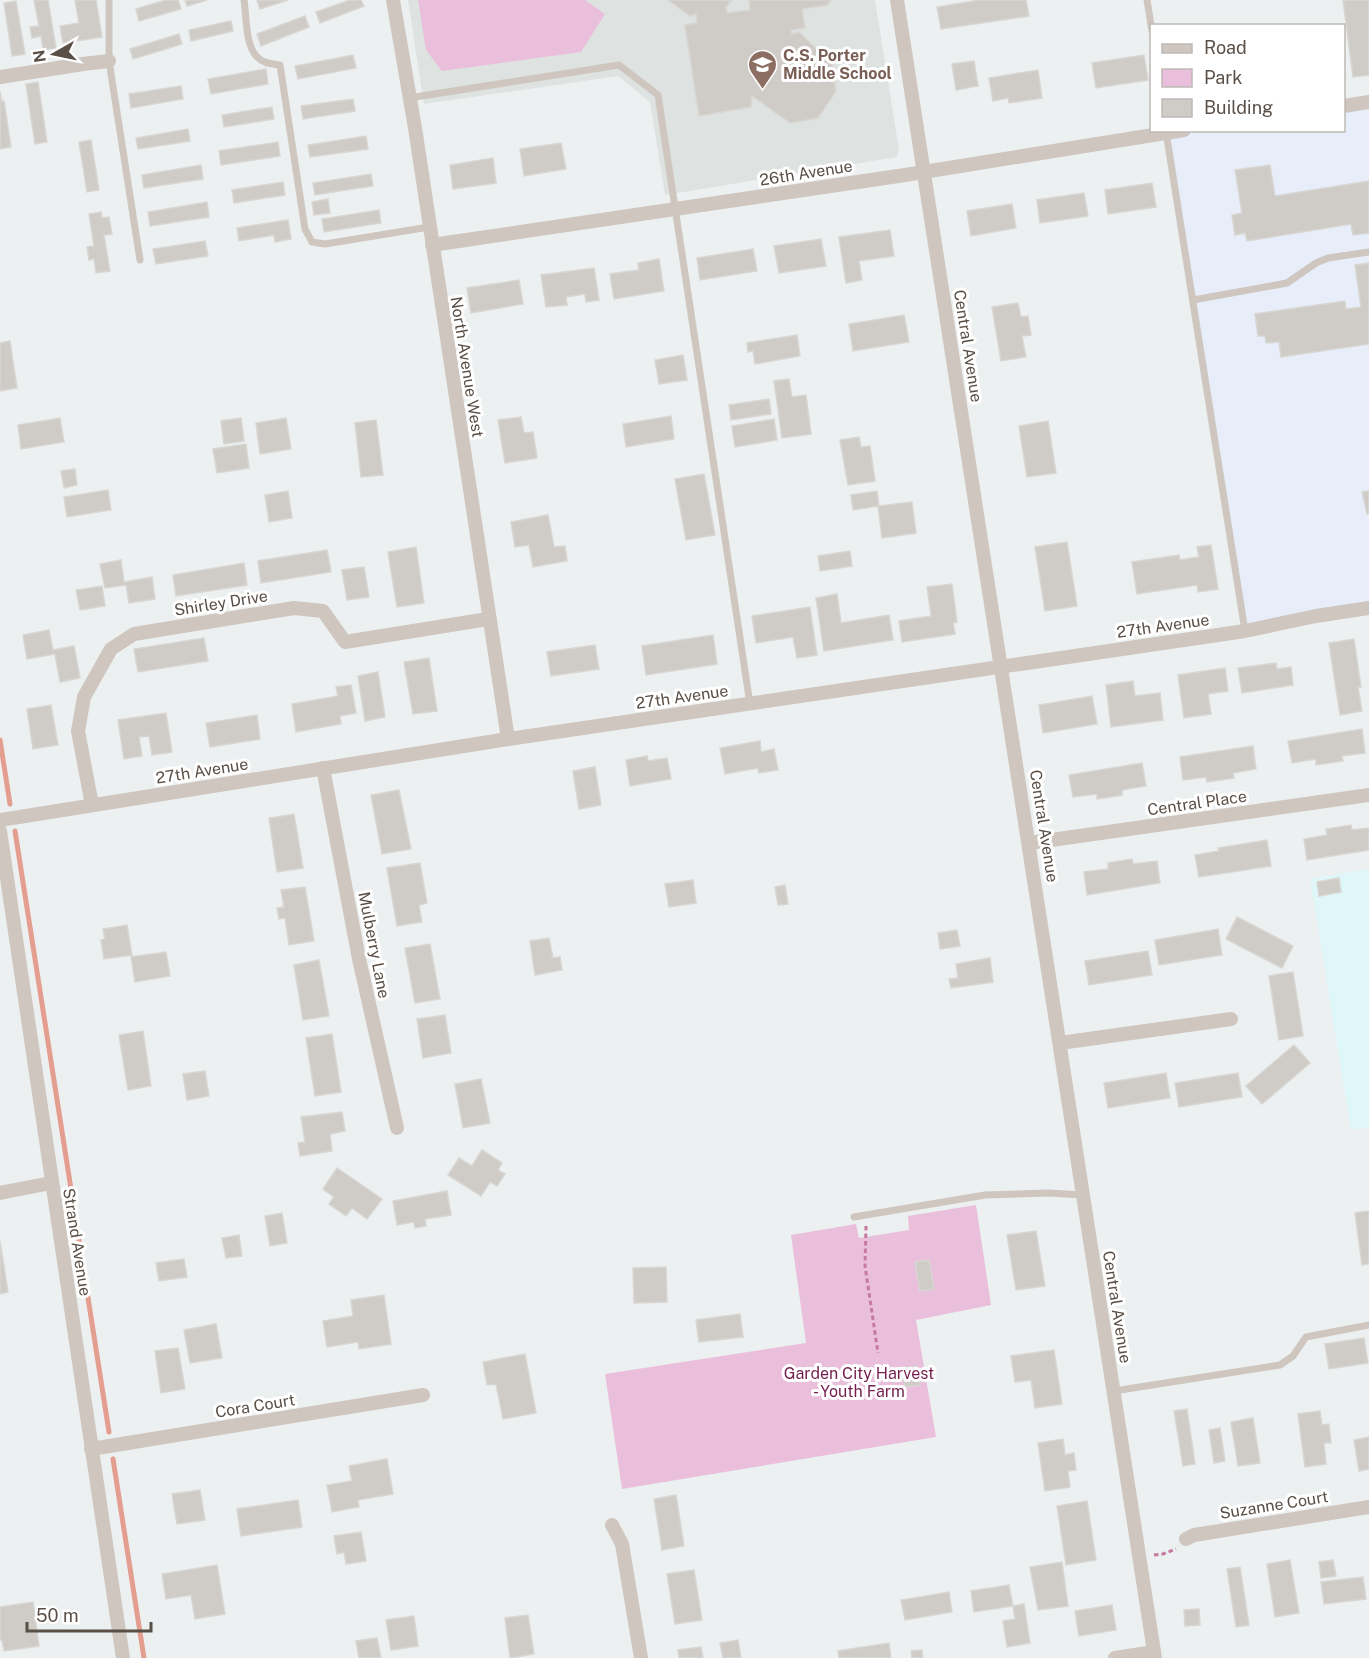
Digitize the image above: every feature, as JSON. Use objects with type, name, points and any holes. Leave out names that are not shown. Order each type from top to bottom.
[{"type":"street","name":"North Avenue West","points":[[393,0],[508,740]]},
{"type":"street","name":"Central Avenue","points":[[897,0],[1030,843],[1154,1655]]},
{"type":"street","points":[[0,77],[109,61]]},
{"type":"street","points":[[1345,106],[1369,102]]},
{"type":"street","name":"26th Avenue","points":[[432,245],[924,172],[1166,132]]},
{"type":"street","name":"Shirley Drive","points":[[92,805],[78,731],[84,697],[111,649],[134,634],[294,608],[323,610],[345,642],[488,619]]},
{"type":"street","name":"27th Avenue","points":[[0,820],[323,768],[1002,665],[1245,631],[1369,608]]},
{"type":"street","name":"Mulberry Lane","points":[[323,768],[359,959],[397,1128]]},
{"type":"street","name":"Central Place","points":[[1030,843],[1369,795]]},
{"type":"street","name":"Strand Avenue","points":[[0,831],[123,1658]]},
{"type":"street","points":[[1060,1043],[1231,1019]]},
{"type":"street","points":[[0,1193],[51,1183]]},
{"type":"street","name":"Cora Court","points":[[92,1449],[423,1395]]},
{"type":"street","name":"Suzanne Court","points":[[1186,1539],[1194,1535],[1369,1507]]},
{"type":"street","points":[[612,1525],[622,1544],[641,1658]]},
{"type":"street","points":[[1115,1658],[1154,1655]]},
{"type":"lane","points":[[108,0],[109,61],[140,260]]},
{"type":"lane","points":[[244,0],[250,45],[255,56],[264,62],[280,65],[305,229],[312,242],[325,244],[429,227]]},
{"type":"lane","points":[[1147,0],[1151,24]]},
{"type":"lane","points":[[410,98],[619,64],[658,95],[750,704]]},
{"type":"lane","points":[[1166,132],[1245,631]]},
{"type":"lane","points":[[1193,300],[1287,283],[1316,263],[1328,258],[1369,252]]},
{"type":"lane","points":[[854,1217],[985,1195],[1048,1193],[1083,1195]]},
{"type":"lane","points":[[1114,1391],[1280,1365],[1293,1356],[1306,1337],[1369,1325]]},
{"type":"path","points":[[866,1215],[865,1266],[878,1353]]},
{"type":"path","points":[[1139,1557],[1174,1550],[1186,1539]]},
{"type":"shaded area","name":"C.S. Porter Middle School","points":[[408,0],[875,0],[899,150],[897,157],[665,195],[650,102],[618,76],[424,104]]},
{"type":"shaded area","points":[[1369,102],[1369,608],[1245,631],[1166,133],[1345,132],[1345,106]]},
{"type":"shaded area","points":[[1369,869],[1369,1127],[1351,1130],[1310,879]]},
{"type":"green space","points":[[418,0],[585,0],[605,14],[581,52],[442,71],[426,50]]},
{"type":"green space","name":"Garden City Harvest - Youth Farm","points":[[976,1205],[991,1305],[916,1320],[936,1437],[622,1489],[605,1374],[806,1343],[791,1235],[856,1224],[859,1238],[909,1230],[908,1216]]},
{"type":"building","points":[[34,0],[48,0],[56,48],[43,50],[41,36],[32,38],[30,27],[39,26]]},
{"type":"building","points":[[75,0],[96,0],[102,37],[63,43],[60,26],[79,23]]},
{"type":"building","points":[[166,0],[178,0],[181,9],[139,21],[136,9]]},
{"type":"building","points":[[185,0],[207,0],[187,6]]},
{"type":"building","points":[[257,0],[288,0],[260,9]]},
{"type":"building","points":[[350,0],[361,0],[364,6],[320,23],[316,12]]},
{"type":"building","points":[[668,0],[732,0],[726,7],[727,13],[750,10],[749,0],[831,0],[827,5],[802,9],[805,28],[791,30],[792,34],[799,32],[832,64],[836,91],[818,118],[790,123],[752,96],[751,107],[699,116],[685,25],[697,23],[696,14],[690,16]]},
{"type":"building","points":[[980,0],[1026,0],[1029,16],[941,29],[937,7]]},
{"type":"building","points":[[1343,0],[1369,0],[1369,75],[1353,77]]},
{"type":"building","points":[[16,1],[25,54],[12,56],[4,3]]},
{"type":"building","points":[[305,16],[309,27],[261,46],[257,34]]},
{"type":"building","points":[[231,21],[233,31],[191,41],[189,30]]},
{"type":"building","points":[[179,34],[182,44],[133,59],[130,49]]},
{"type":"building","points":[[353,55],[356,68],[298,79],[295,66]]},
{"type":"building","points":[[1144,55],[1148,80],[1096,88],[1092,63]]},
{"type":"building","points":[[974,61],[978,86],[956,90],[952,64]]},
{"type":"building","points":[[266,69],[268,84],[211,94],[208,79]]},
{"type":"building","points":[[1038,70],[1042,98],[1009,103],[1008,98],[993,101],[989,78]]},
{"type":"building","points":[[38,82],[47,142],[35,144],[26,84]]},
{"type":"building","points":[[181,86],[183,99],[131,108],[129,94]]},
{"type":"building","points":[[0,92],[2,102],[4,101],[11,147],[0,149]]},
{"type":"building","points":[[353,99],[355,111],[303,119],[301,106]]},
{"type":"building","points":[[272,107],[274,119],[224,127],[222,115]]},
{"type":"building","points":[[188,129],[190,141],[138,149],[136,138]]},
{"type":"building","points":[[366,136],[368,149],[310,157],[308,145]]},
{"type":"building","points":[[91,140],[99,190],[87,192],[79,142]]},
{"type":"building","points":[[278,142],[280,156],[221,165],[219,151]]},
{"type":"building","points":[[561,143],[566,169],[524,176],[520,149]]},
{"type":"building","points":[[493,158],[496,183],[453,189],[450,165]]},
{"type":"building","points":[[201,165],[203,179],[144,188],[142,175]]},
{"type":"building","points":[[1270,165],[1275,196],[1369,181],[1369,233],[1353,235],[1351,224],[1247,241],[1245,233],[1235,235],[1232,215],[1242,213],[1235,170]]},
{"type":"building","points":[[371,174],[373,186],[315,195],[313,183]]},
{"type":"building","points":[[283,182],[285,195],[234,203],[232,190]]},
{"type":"building","points":[[1152,183],[1156,207],[1108,214],[1105,190]]},
{"type":"building","points":[[1084,193],[1088,216],[1040,223],[1037,200]]},
{"type":"building","points":[[328,199],[330,213],[314,215],[312,202]]},
{"type":"building","points":[[207,202],[209,217],[150,226],[148,212]]},
{"type":"building","points":[[1012,204],[1016,228],[971,236],[967,211]]},
{"type":"building","points":[[379,210],[381,223],[324,232],[322,219]]},
{"type":"building","points":[[101,212],[102,218],[109,217],[112,234],[104,235],[110,271],[96,273],[94,259],[89,260],[87,247],[94,246],[89,214]]},
{"type":"building","points":[[288,220],[291,239],[275,242],[274,235],[239,241],[237,228]]},
{"type":"building","points":[[890,230],[894,256],[859,261],[862,280],[846,283],[839,237]]},
{"type":"building","points":[[821,239],[826,266],[779,273],[774,246]]},
{"type":"building","points":[[205,241],[208,256],[156,264],[153,249]]},
{"type":"building","points":[[753,249],[757,271],[700,280],[697,258]]},
{"type":"building","points":[[659,259],[664,291],[614,299],[610,274],[639,270],[638,263]]},
{"type":"building","points":[[1369,263],[1369,344],[1281,357],[1279,342],[1266,343],[1265,336],[1258,336],[1255,314],[1345,301],[1346,309],[1361,307],[1355,265]]},
{"type":"building","points":[[594,268],[599,300],[586,302],[585,294],[566,297],[567,305],[546,307],[541,275]]},
{"type":"building","points":[[519,280],[523,304],[471,313],[467,288]]},
{"type":"building","points":[[1018,303],[1021,317],[1028,316],[1031,335],[1022,336],[1026,357],[1001,361],[992,307]]},
{"type":"building","points":[[904,315],[909,342],[853,351],[849,324]]},
{"type":"building","points":[[797,335],[800,356],[755,364],[753,351],[748,352],[747,343]]},
{"type":"building","points":[[10,341],[17,388],[0,391],[0,343]]},
{"type":"building","points":[[683,355],[687,380],[659,384],[655,360]]},
{"type":"building","points":[[789,379],[792,397],[806,395],[811,434],[782,438],[774,381]]},
{"type":"building","points":[[769,399],[771,414],[731,420],[729,405]]},
{"type":"building","points":[[671,416],[674,439],[626,447],[623,424]]},
{"type":"building","points":[[521,417],[524,433],[533,432],[537,458],[505,463],[498,420]]},
{"type":"building","points":[[60,418],[64,442],[21,449],[18,425]]},
{"type":"building","points":[[241,418],[244,441],[224,444],[221,421]]},
{"type":"building","points":[[286,418],[291,449],[260,454],[256,423]]},
{"type":"building","points":[[774,419],[777,440],[735,447],[732,426]]},
{"type":"building","points":[[376,420],[383,475],[361,477],[355,423]]},
{"type":"building","points":[[1048,421],[1056,473],[1027,477],[1019,426]]},
{"type":"building","points":[[859,437],[861,447],[870,446],[875,481],[848,485],[840,440]]},
{"type":"building","points":[[246,444],[249,468],[217,473],[213,449]]},
{"type":"building","points":[[75,469],[77,485],[64,488],[61,471]]},
{"type":"building","points":[[704,474],[715,535],[686,540],[675,479]]},
{"type":"building","points":[[108,490],[111,510],[67,517],[64,497]]},
{"type":"building","points":[[288,491],[292,518],[269,522],[265,495]]},
{"type":"building","points":[[877,491],[879,506],[912,502],[916,533],[882,538],[878,506],[853,510],[851,495]]},
{"type":"building","points":[[1369,491],[1369,513],[1367,514],[1362,492]]},
{"type":"building","points":[[548,515],[554,547],[565,546],[567,561],[533,567],[529,545],[515,547],[511,522]]},
{"type":"building","points":[[1067,542],[1077,606],[1045,611],[1035,547]]},
{"type":"building","points":[[1211,545],[1218,589],[1198,592],[1197,585],[1137,594],[1132,562],[1179,555],[1180,560],[1199,557],[1197,547]]},
{"type":"building","points":[[416,547],[424,603],[397,607],[388,552]]},
{"type":"building","points":[[327,550],[331,572],[261,583],[258,561]]},
{"type":"building","points":[[850,551],[852,566],[820,571],[818,556]]},
{"type":"building","points":[[121,560],[124,582],[152,577],[155,599],[129,603],[126,585],[105,588],[100,564]]},
{"type":"building","points":[[244,563],[247,585],[176,596],[173,575]]},
{"type":"building","points":[[364,567],[369,597],[347,600],[342,570]]},
{"type":"building","points":[[952,584],[957,622],[953,623],[955,634],[902,642],[899,621],[931,616],[927,587]]},
{"type":"building","points":[[102,586],[105,606],[80,610],[76,590]]},
{"type":"building","points":[[837,594],[841,623],[889,615],[893,640],[824,651],[816,598]]},
{"type":"building","points":[[810,607],[817,655],[797,658],[793,637],[756,643],[752,616]]},
{"type":"building","points":[[49,630],[53,650],[74,646],[80,678],[60,682],[55,654],[27,659],[23,635]]},
{"type":"building","points":[[713,635],[717,664],[646,675],[642,646]]},
{"type":"building","points":[[204,638],[208,661],[138,672],[134,649]]},
{"type":"building","points":[[1354,639],[1362,711],[1340,715],[1329,643]]},
{"type":"building","points":[[595,645],[599,669],[551,676],[547,652]]},
{"type":"building","points":[[429,658],[437,711],[413,714],[404,662]]},
{"type":"building","points":[[1276,663],[1277,669],[1291,667],[1293,685],[1242,693],[1238,668]]},
{"type":"building","points":[[1225,668],[1228,691],[1208,694],[1211,714],[1184,718],[1178,675]]},
{"type":"building","points":[[378,672],[385,717],[365,721],[358,676]]},
{"type":"building","points":[[1133,681],[1135,696],[1160,693],[1163,720],[1111,727],[1106,685]]},
{"type":"building","points":[[351,685],[356,713],[340,716],[341,724],[296,732],[292,704],[338,696],[336,687]]},
{"type":"building","points":[[1092,696],[1097,724],[1043,733],[1039,705]]},
{"type":"building","points":[[51,705],[58,745],[33,749],[27,709]]},
{"type":"building","points":[[166,713],[172,752],[152,755],[149,736],[139,737],[142,756],[124,759],[118,720]]},
{"type":"building","points":[[257,715],[260,739],[210,747],[206,723]]},
{"type":"building","points":[[1362,729],[1365,753],[1342,756],[1343,761],[1316,765],[1316,759],[1292,763],[1288,741]]},
{"type":"building","points":[[760,741],[761,752],[774,749],[778,770],[759,773],[758,768],[725,774],[720,748]]},
{"type":"building","points":[[1253,746],[1256,769],[1233,773],[1234,778],[1207,782],[1206,777],[1183,780],[1180,757]]},
{"type":"building","points":[[647,756],[648,761],[667,758],[671,779],[630,786],[626,760]]},
{"type":"building","points":[[1142,763],[1146,786],[1122,790],[1122,795],[1097,799],[1097,794],[1073,797],[1069,775]]},
{"type":"building","points":[[595,767],[601,805],[579,809],[573,771]]},
{"type":"building","points":[[399,790],[411,849],[382,854],[371,795]]},
{"type":"building","points":[[294,814],[303,868],[277,872],[269,818]]},
{"type":"building","points":[[1351,825],[1352,830],[1369,828],[1369,850],[1307,860],[1304,839],[1327,835],[1326,829]]},
{"type":"building","points":[[1267,840],[1271,866],[1199,877],[1195,855],[1219,851],[1218,848]]},
{"type":"building","points":[[1132,859],[1133,864],[1157,861],[1160,883],[1087,895],[1084,872],[1108,869],[1108,863]]},
{"type":"building","points":[[420,863],[427,903],[419,905],[422,922],[397,926],[387,868]]},
{"type":"building","points":[[1339,878],[1341,892],[1319,896],[1317,882]]},
{"type":"building","points":[[693,880],[696,903],[669,907],[665,884]]},
{"type":"building","points":[[785,885],[788,904],[778,905],[775,887]]},
{"type":"building","points":[[305,887],[314,941],[289,945],[285,918],[279,919],[277,908],[284,907],[281,890]]},
{"type":"building","points":[[1237,917],[1293,946],[1282,968],[1226,939]]},
{"type":"building","points":[[127,925],[132,955],[104,959],[101,940],[105,939],[103,929]]},
{"type":"building","points":[[1218,929],[1222,955],[1159,965],[1155,940]]},
{"type":"building","points":[[957,930],[960,946],[940,949],[938,933]]},
{"type":"building","points":[[549,938],[553,958],[560,957],[562,970],[535,975],[530,941]]},
{"type":"building","points":[[430,944],[440,999],[415,1003],[405,948]]},
{"type":"building","points":[[1148,951],[1152,975],[1089,985],[1085,961]]},
{"type":"building","points":[[166,952],[170,976],[135,982],[131,957]]},
{"type":"building","points":[[990,958],[993,982],[951,988],[949,979],[958,978],[956,964]]},
{"type":"building","points":[[319,960],[329,1016],[303,1020],[294,965]]},
{"type":"building","points":[[1293,972],[1303,1036],[1279,1040],[1269,976]]},
{"type":"building","points":[[445,1015],[451,1053],[423,1058],[417,1019]]},
{"type":"building","points":[[143,1031],[151,1086],[128,1090],[119,1035]]},
{"type":"building","points":[[332,1034],[341,1092],[315,1096],[306,1038]]},
{"type":"building","points":[[1294,1045],[1310,1063],[1262,1104],[1246,1086]]},
{"type":"building","points":[[205,1071],[209,1096],[187,1100],[183,1074]]},
{"type":"building","points":[[1166,1073],[1170,1098],[1108,1108],[1104,1083]]},
{"type":"building","points":[[1238,1073],[1242,1097],[1179,1107],[1175,1083]]},
{"type":"building","points":[[481,1079],[490,1123],[463,1128],[455,1084]]},
{"type":"building","points":[[342,1112],[345,1131],[330,1134],[332,1151],[300,1156],[298,1143],[305,1142],[301,1117]]},
{"type":"building","points":[[482,1150],[502,1163],[498,1170],[505,1174],[497,1186],[490,1182],[481,1196],[448,1175],[459,1158],[472,1166]]},
{"type":"building","points":[[337,1168],[382,1199],[367,1219],[352,1208],[346,1216],[329,1204],[334,1197],[323,1189]]},
{"type":"building","points":[[447,1191],[451,1215],[425,1219],[426,1226],[415,1228],[414,1222],[397,1225],[393,1201]]},
{"type":"building","points":[[1369,1211],[1369,1264],[1362,1265],[1355,1213]]},
{"type":"building","points":[[282,1213],[287,1243],[270,1246],[265,1216]]},
{"type":"building","points":[[1036,1231],[1045,1286],[1016,1290],[1007,1235]]},
{"type":"building","points":[[239,1235],[242,1256],[226,1258],[222,1238]]},
{"type":"building","points":[[0,1241],[8,1292],[0,1294]]},
{"type":"building","points":[[184,1259],[187,1277],[159,1281],[156,1263]]},
{"type":"building","points":[[929,1260],[934,1289],[920,1291],[915,1262]]},
{"type":"building","points":[[666,1267],[667,1302],[634,1303],[633,1268]]},
{"type":"building","points":[[384,1295],[391,1344],[359,1349],[358,1342],[327,1347],[323,1321],[353,1316],[351,1300]]},
{"type":"building","points":[[740,1314],[743,1337],[699,1342],[696,1320]]},
{"type":"building","points":[[216,1324],[222,1358],[190,1363],[184,1330]]},
{"type":"building","points":[[1364,1338],[1368,1363],[1329,1369],[1325,1344]]},
{"type":"building","points":[[178,1348],[185,1389],[161,1393],[155,1351]]},
{"type":"building","points":[[1054,1350],[1062,1404],[1035,1408],[1031,1380],[1015,1382],[1011,1356]]},
{"type":"building","points":[[525,1354],[536,1413],[503,1419],[496,1384],[487,1385],[483,1362]]},
{"type":"building","points":[[917,1366],[920,1385],[905,1387],[901,1368]]},
{"type":"building","points":[[1187,1409],[1195,1464],[1183,1466],[1174,1411]]},
{"type":"building","points":[[1320,1411],[1322,1425],[1329,1424],[1331,1443],[1324,1443],[1326,1464],[1305,1467],[1298,1414]]},
{"type":"building","points":[[1253,1418],[1260,1463],[1238,1466],[1231,1422]]},
{"type":"building","points":[[1220,1428],[1225,1461],[1214,1463],[1209,1430]]},
{"type":"building","points":[[1369,1437],[1369,1469],[1359,1471],[1354,1440]]},
{"type":"building","points":[[1063,1439],[1065,1455],[1074,1453],[1076,1470],[1068,1471],[1070,1487],[1045,1491],[1038,1443]]},
{"type":"building","points":[[387,1459],[393,1494],[358,1500],[359,1507],[332,1512],[327,1485],[352,1481],[349,1466]]},
{"type":"building","points":[[200,1490],[205,1520],[177,1524],[172,1494]]},
{"type":"building","points":[[676,1495],[684,1546],[662,1550],[654,1499]]},
{"type":"building","points":[[298,1500],[302,1527],[241,1536],[237,1509]]},
{"type":"building","points":[[1087,1501],[1096,1560],[1066,1565],[1057,1506]]},
{"type":"building","points":[[361,1532],[366,1561],[346,1564],[344,1552],[337,1554],[334,1536]]},
{"type":"building","points":[[1290,1560],[1299,1613],[1275,1617],[1267,1564]]},
{"type":"building","points":[[1333,1560],[1336,1576],[1321,1578],[1319,1562]]},
{"type":"building","points":[[1062,1562],[1068,1606],[1038,1610],[1030,1567]]},
{"type":"building","points":[[217,1565],[225,1614],[195,1619],[191,1595],[166,1599],[162,1574]]},
{"type":"building","points":[[1240,1567],[1249,1625],[1236,1627],[1227,1569]]},
{"type":"building","points":[[694,1570],[702,1620],[675,1624],[667,1574]]},
{"type":"building","points":[[1363,1577],[1366,1599],[1324,1604],[1321,1582]]},
{"type":"building","points":[[1009,1585],[1013,1606],[974,1612],[971,1591]]},
{"type":"building","points":[[949,1592],[952,1612],[905,1620],[901,1600]]},
{"type":"building","points":[[33,1602],[39,1646],[4,1651],[2,1640],[0,1640],[0,1607]]},
{"type":"building","points":[[1024,1604],[1030,1643],[1007,1647],[1003,1621],[1015,1619],[1013,1606]]},
{"type":"building","points":[[1112,1605],[1116,1630],[1079,1636],[1075,1611]]},
{"type":"building","points":[[1199,1609],[1200,1625],[1185,1626],[1184,1610]]},
{"type":"building","points":[[528,1615],[534,1654],[510,1658],[505,1618]]},
{"type":"building","points":[[414,1616],[418,1646],[391,1650],[386,1620]]},
{"type":"building","points":[[377,1638],[381,1658],[359,1658],[356,1641]]},
{"type":"building","points":[[738,1640],[741,1658],[723,1658],[720,1643]]},
{"type":"building","points":[[889,1643],[891,1658],[839,1658],[838,1651]]},
{"type":"building","points":[[701,1647],[703,1658],[679,1658],[678,1650]]},
{"type":"building","points":[[922,1650],[923,1658],[912,1658],[911,1651]]},
{"type":"waterway","points":[[0,740],[10,804]]},
{"type":"waterway","points":[[15,831],[109,1432]]},
{"type":"waterway","points":[[113,1459],[144,1658]]},
{"type":"place","name":"C.S. Porter Middle School","points":[[762,90]]}]
